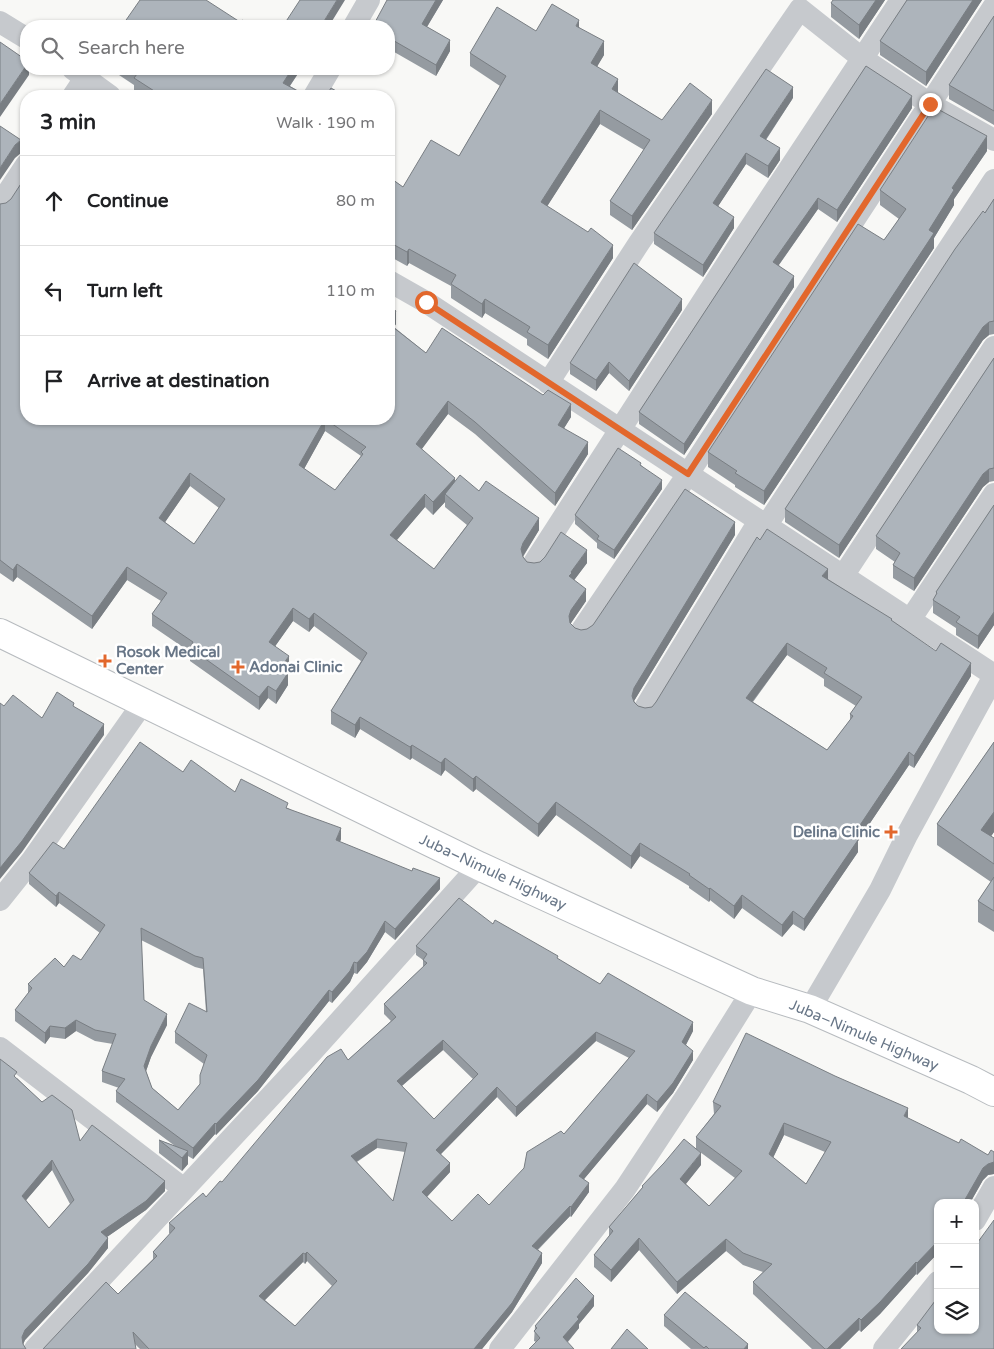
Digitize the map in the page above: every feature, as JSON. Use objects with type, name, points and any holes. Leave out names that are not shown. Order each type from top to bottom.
[{"type":"main road","name":"Juba–Nimule Highway","points":[[0,633],[479,866],[752,991],[810,1009],[994,1092]]},
{"type":"street","points":[[357,20],[369,0]]},
{"type":"street","points":[[534,563],[741,242],[901,0]]},
{"type":"street","points":[[582,630],[688,474],[994,6]]},
{"type":"street","points":[[548,383],[640,243],[800,9],[863,59],[930,104],[994,140]]},
{"type":"street","points":[[0,22],[20,34]]},
{"type":"street","points":[[75,90],[78,75]]},
{"type":"street","points":[[82,75],[102,90]]},
{"type":"street","points":[[318,90],[326,75]]},
{"type":"street","points":[[0,204],[20,174]]},
{"type":"street","points":[[645,708],[763,523],[994,180]]},
{"type":"street","points":[[395,284],[426,302],[994,676],[907,835],[880,890],[810,1009]]},
{"type":"street","points":[[843,576],[994,346]]},
{"type":"street","points":[[910,620],[994,494]]},
{"type":"street","points":[[0,900],[32,860],[143,703]]},
{"type":"street","points":[[35,1349],[479,866]]},
{"type":"street","points":[[500,1349],[625,1189],[689,1092],[752,991]]},
{"type":"street","points":[[0,1048],[184,1189]]},
{"type":"street","points":[[979,1213],[994,1187]]},
{"type":"street","points":[[884,1349],[934,1287]]},
{"type":"building","points":[[140,0],[206,0],[237,20],[126,20]]},
{"type":"building","points":[[300,0],[337,0],[325,20],[287,20]]},
{"type":"building","points":[[387,0],[436,0],[422,24],[450,40],[436,65],[395,41],[395,20],[376,20]]},
{"type":"building","points":[[833,0],[876,0],[859,25],[831,3]]},
{"type":"building","points":[[907,0],[973,0],[926,72],[880,41]]},
{"type":"building","points":[[552,4],[579,20],[576,26],[604,41],[591,63],[618,79],[612,89],[662,120],[690,83],[712,100],[632,216],[610,201],[650,140],[600,110],[541,202],[588,232],[591,228],[613,245],[548,345],[527,332],[530,327],[485,299],[482,304],[451,284],[456,275],[409,249],[407,252],[395,245],[395,181],[403,187],[431,140],[459,156],[506,76],[470,53],[497,7],[536,31]]},
{"type":"building","points":[[994,16],[994,111],[949,85]]},
{"type":"building","points":[[0,42],[20,56],[20,75],[0,104]]},
{"type":"building","points":[[866,66],[912,96],[837,210],[818,198],[773,262],[794,276],[684,444],[639,412]]},
{"type":"building","points":[[766,69],[793,87],[760,136],[780,148],[768,166],[746,153],[713,203],[734,217],[703,265],[654,233]]},
{"type":"building","points":[[136,75],[288,75],[283,83],[296,90],[153,90],[134,78]]},
{"type":"building","points":[[934,107],[987,136],[952,188],[954,190],[929,230],[934,233],[764,491],[735,473],[737,471],[708,452],[858,224],[884,240],[906,209],[880,190]]},
{"type":"building","points":[[0,126],[20,141],[15,145],[0,168]]},
{"type":"building","points":[[20,185],[20,425],[322,425],[299,465],[335,490],[363,454],[361,452],[366,447],[334,425],[395,425],[395,329],[426,353],[442,328],[543,395],[548,390],[571,404],[558,425],[588,442],[555,493],[475,422],[448,401],[416,444],[455,478],[433,502],[425,494],[390,535],[434,569],[473,518],[445,494],[460,475],[479,491],[486,481],[539,518],[521,549],[523,557],[527,562],[540,562],[561,532],[587,550],[569,576],[586,589],[571,610],[569,616],[570,623],[575,628],[581,630],[593,625],[685,489],[735,522],[634,688],[632,696],[638,706],[652,707],[656,702],[757,537],[760,540],[767,529],[828,569],[822,576],[892,619],[936,651],[941,643],[971,663],[914,756],[909,752],[852,837],[858,840],[804,919],[793,911],[782,925],[742,895],[734,906],[690,874],[640,843],[631,856],[556,802],[538,824],[476,776],[473,779],[445,758],[441,763],[360,717],[355,725],[331,711],[367,653],[314,613],[309,619],[293,608],[269,642],[289,656],[281,667],[288,673],[276,691],[268,686],[259,697],[190,648],[193,642],[152,614],[167,593],[127,567],[92,616],[17,564],[13,570],[0,560],[0,204],[6,203]],"holes":[[[190,473],[225,499],[194,544],[159,518]],[[787,643],[827,668],[824,673],[862,697],[850,714],[853,716],[827,750],[746,698]]]},
{"type":"building","points":[[994,199],[994,321],[989,322],[983,327],[839,545],[785,509],[955,249],[983,211],[985,213]]},
{"type":"building","points":[[634,263],[682,299],[629,381],[609,362],[596,380],[570,363]]},
{"type":"building","points":[[994,358],[994,468],[989,469],[983,474],[914,578],[893,565],[900,553],[876,536]]},
{"type":"building","points":[[618,448],[662,480],[614,550],[597,539],[599,536],[575,515]]},
{"type":"building","points":[[994,505],[994,612],[978,636],[956,622],[960,617],[933,600],[936,592]]},
{"type":"building","points":[[57,692],[74,703],[73,706],[104,724],[22,841],[0,868],[0,703],[4,706],[13,695],[42,718]]},
{"type":"building","points":[[140,742],[183,772],[191,760],[235,792],[241,779],[288,803],[286,808],[341,828],[336,840],[412,871],[413,868],[440,878],[395,929],[385,921],[367,952],[357,963],[354,962],[350,971],[332,992],[329,990],[258,1080],[193,1148],[116,1091],[125,1079],[102,1071],[116,1034],[95,1030],[76,1020],[65,1028],[50,1026],[45,1033],[15,1010],[32,988],[28,984],[55,958],[64,967],[73,955],[81,960],[105,925],[59,892],[56,896],[29,873],[53,842],[64,849]],"holes":[[[141,928],[195,956],[203,958],[207,1012],[189,1003],[175,1032],[207,1055],[200,1075],[200,1084],[178,1110],[152,1088],[144,1066],[151,1046],[167,1014],[144,1000]]]},
{"type":"building","points":[[994,742],[994,812],[981,830],[994,838],[994,864],[937,824]]},
{"type":"building","points":[[994,877],[994,911],[978,901]]},
{"type":"building","points":[[459,898],[493,924],[495,920],[558,956],[557,958],[600,984],[608,973],[693,1022],[682,1042],[693,1051],[673,1083],[657,1102],[647,1094],[579,1176],[589,1183],[571,1207],[532,1246],[542,1253],[512,1303],[474,1349],[149,1349],[133,1332],[136,1349],[43,1349],[106,1282],[118,1294],[157,1256],[153,1252],[175,1228],[169,1223],[203,1193],[206,1197],[220,1181],[222,1182],[327,1057],[341,1049],[348,1060],[396,1017],[384,1004],[427,963],[423,960],[427,954],[416,946]],"holes":[[[596,1032],[635,1051],[564,1134],[561,1131],[527,1152],[524,1168],[489,1205],[478,1194],[452,1221],[422,1192],[450,1163],[436,1150],[497,1087],[516,1107]],[[443,1040],[478,1074],[434,1119],[397,1081]],[[377,1139],[407,1143],[393,1201],[351,1156]],[[307,1252],[337,1281],[295,1326],[259,1296],[303,1253]]]},
{"type":"building","points":[[746,1033],[835,1076],[908,1108],[904,1116],[959,1143],[961,1139],[988,1155],[991,1150],[994,1152],[994,1162],[983,1168],[965,1199],[934,1199],[934,1245],[880,1302],[825,1349],[753,1282],[772,1264],[743,1253],[726,1239],[677,1282],[639,1238],[611,1270],[594,1255],[613,1231],[609,1227],[684,1139],[701,1153],[680,1179],[709,1206],[742,1171],[696,1137],[721,1106],[713,1102]],"holes":[[[784,1123],[831,1142],[806,1184],[769,1154]]]},
{"type":"building","points":[[0,1059],[17,1072],[14,1076],[42,1102],[52,1095],[72,1110],[80,1141],[92,1125],[165,1181],[146,1201],[101,1232],[108,1238],[88,1264],[25,1330],[22,1337],[26,1349],[0,1349]],"holes":[[[52,1160],[74,1200],[49,1228],[22,1196]]]},
{"type":"building","points":[[159,1140],[188,1151],[182,1158]]},
{"type":"building","points":[[994,1220],[994,1349],[901,1349],[921,1328],[917,1325],[934,1302],[934,1334],[979,1334],[979,1241]]},
{"type":"building","points":[[576,1278],[594,1296],[577,1317],[579,1319],[563,1337],[574,1349],[529,1349],[540,1338],[534,1331],[537,1328],[535,1326]]},
{"type":"building","points":[[685,1292],[748,1344],[744,1349],[709,1349],[706,1346],[704,1348],[664,1315]]},
{"type":"building","points":[[627,1329],[648,1349],[611,1349]]},
{"type":"place","name":"Rosok Medical Center","points":[[105,661]]},
{"type":"place","name":"Adonai Clinic","points":[[238,667]]},
{"type":"place","name":"Delina Clinic","points":[[891,832]]},
{"type":"route","points":[[426,302],[688,474],[930,104]]}]
